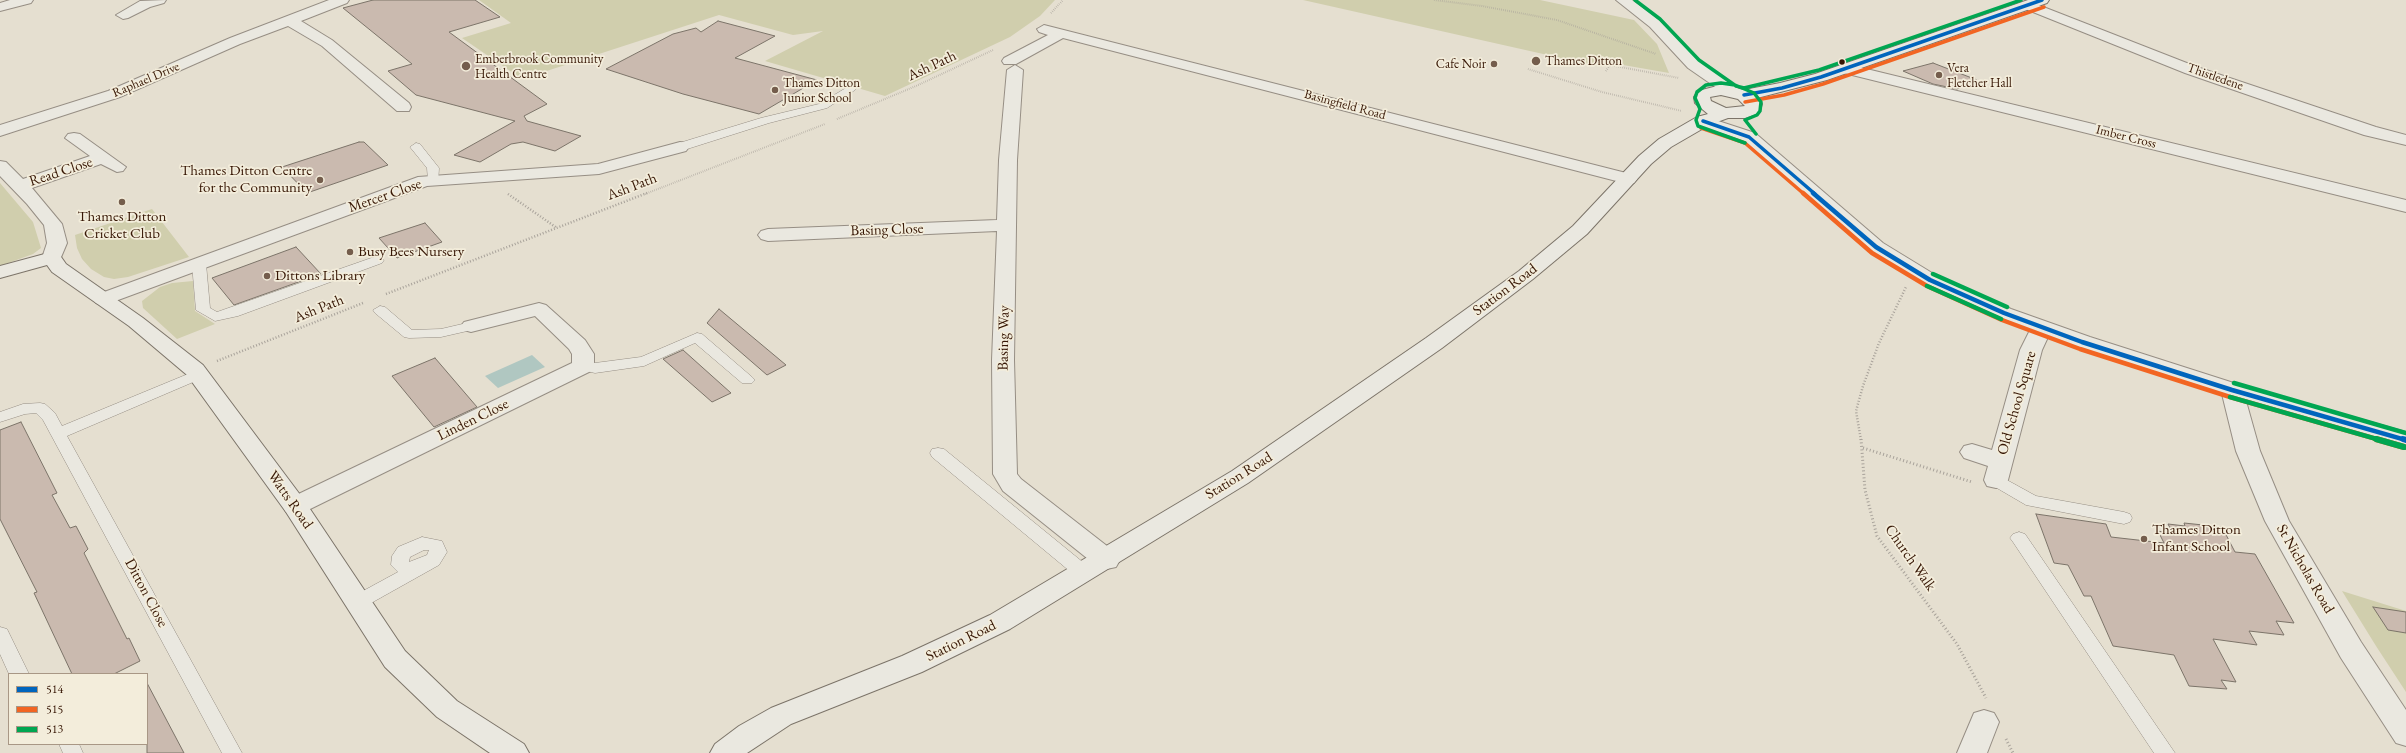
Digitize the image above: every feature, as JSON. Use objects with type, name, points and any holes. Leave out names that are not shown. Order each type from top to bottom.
[{"type":"street","points":[[0,7],[26,0]]},
{"type":"street","points":[[124,15],[140,2],[159,0]]},
{"type":"street","name":"Raphael Drive","points":[[0,131],[114,94],[289,20],[342,0]]},
{"type":"street","points":[[1623,0],[1655,24],[1691,62],[1739,94]]},
{"type":"street","points":[[1705,104],[1721,90],[1739,94],[1782,88],[1846,69],[2035,2]]},
{"type":"street","name":"Thistledene","points":[[2035,2],[2191,70],[2370,131],[2406,140]]},
{"type":"street","points":[[289,20],[327,43],[403,107]]},
{"type":"street","name":"Basingfield Road","points":[[1047,22],[1062,33],[1628,179]]},
{"type":"street","name":"Basing Way","points":[[1062,33],[1012,65],[1003,360],[1005,474],[1012,485],[1106,560]]},
{"type":"street","points":[[1691,62],[1705,104],[1749,137],[1876,247],[1914,271],[2004,313],[2042,328],[2232,390],[2406,440]]},
{"type":"street","name":"Imber Cross","points":[[1846,69],[2406,206]]},
{"type":"street","name":"Station Road","points":[[725,753],[749,735],[781,716],[912,664],[1000,622],[1106,560],[1240,477],[1440,339],[1558,250],[1580,230],[1645,160],[1665,143],[1705,104],[1729,114],[1745,113],[1753,109],[1754,104],[1739,94]]},
{"type":"street","points":[[1729,114],[1749,134],[1749,137]]},
{"type":"street","name":"Read Close","points":[[74,138],[117,167]]},
{"type":"street","name":"Mercer Close","points":[[103,300],[384,195],[434,180],[599,169],[680,147]]},
{"type":"street","name":"Read Close","points":[[20,186],[102,158]]},
{"type":"street","points":[[0,166],[20,186],[53,224],[57,243],[52,258],[37,260],[0,272]]},
{"type":"street","name":"Basing Close","points":[[768,235],[1006,225]]},
{"type":"street","name":"Watts Road","points":[[52,258],[59,268],[198,372],[295,506],[395,659],[423,688],[448,710],[514,753]]},
{"type":"street","points":[[471,326],[539,309],[577,345],[583,354],[583,366]]},
{"type":"street","name":"Old School Square","points":[[1999,471],[2032,350],[2042,328]]},
{"type":"street","name":"Linden Close","points":[[295,506],[583,366]]},
{"type":"street","name":"St Nicholas Road","points":[[2232,390],[2248,451],[2277,521],[2351,650],[2406,734]]},
{"type":"street","points":[[1972,452],[1999,471]]},
{"type":"street","points":[[1972,753],[1992,719]]},
{"type":"lane","points":[[680,147],[765,120],[823,106],[851,88]]},
{"type":"lane","points":[[416,146],[433,168],[434,180]]},
{"type":"lane","points":[[199,264],[203,310],[215,317],[233,313],[377,260]]},
{"type":"lane","points":[[380,310],[409,334],[441,333],[471,326]]},
{"type":"lane","points":[[583,366],[595,368],[644,361],[696,337],[747,380]]},
{"type":"lane","points":[[60,433],[198,372]]},
{"type":"lane","name":"Ditton Close","points":[[0,417],[23,409],[40,408],[49,416],[60,433],[232,753]]},
{"type":"lane","points":[[938,453],[1084,573]]},
{"type":"lane","points":[[1999,471],[2032,501],[2124,518]]},
{"type":"lane","points":[[2019,538],[2165,753]]},
{"type":"lane","points":[[358,602],[422,567]]},
{"type":"lane","points":[[0,634],[19,673]]},
{"type":"path","points":[[1047,22],[1063,0]]},
{"type":"path","points":[[1434,0],[1482,6],[1557,20],[1588,29],[1645,51],[1691,62]]},
{"type":"path","name":"Ash Path","points":[[836,119],[916,86],[995,49]]},
{"type":"path","points":[[1606,71],[1610,65],[1705,104]]},
{"type":"path","points":[[1528,69],[1602,92],[1705,104]]},
{"type":"path","name":"Ash Path","points":[[383,295],[828,122]]},
{"type":"path","points":[[483,177],[557,228]]},
{"type":"path","name":"Church Walk","points":[[1914,271],[1879,343],[1863,386],[1856,411],[1863,448],[1865,490],[1877,536],[1957,644],[1992,719],[2013,753]]},
{"type":"path","name":"Ash Path","points":[[198,372],[369,301]]},
{"type":"path","points":[[1863,448],[1974,482]]},
{"type":"shaded area","points":[[479,0],[1055,0],[1040,16],[1010,37],[885,96],[765,61],[823,31],[793,35],[719,15],[522,79],[462,38],[511,23]]},
{"type":"shaded area","points":[[1303,0],[1540,0],[1634,20],[1657,44],[1669,73],[1606,62],[1601,67]]},
{"type":"shaded area","points":[[0,183],[33,222],[41,248],[33,254],[0,266]]},
{"type":"shaded area","points":[[152,209],[189,257],[128,277],[114,279],[104,277],[91,269],[82,259],[77,248],[75,235]]},
{"type":"shaded area","points":[[193,281],[195,311],[215,324],[177,339],[143,308],[142,301],[160,287],[172,283]]},
{"type":"shaded area","points":[[2342,591],[2406,611],[2406,692],[2376,646]]},
{"type":"water","points":[[532,355],[545,367],[498,388],[485,376]]},
{"type":"building","points":[[373,0],[475,0],[500,17],[449,32],[547,104],[524,116],[527,121],[581,136],[555,151],[523,142],[511,144],[480,162],[454,155],[515,121],[416,95],[388,71],[412,64],[343,8]]},
{"type":"building","points":[[718,21],[775,36],[735,58],[817,80],[759,114],[683,94],[606,69],[673,34],[696,28],[701,32]]},
{"type":"building","name":"Vera Fletcher Hall","points":[[1933,63],[1977,80],[1957,89],[1933,84],[1903,71]]},
{"type":"building","name":"Thames Ditton Centre for the Community","points":[[359,142],[364,142],[388,165],[307,193],[282,167]]},
{"type":"building","points":[[425,223],[442,242],[397,258],[379,238]]},
{"type":"building","name":"Dittons Library","points":[[296,247],[321,274],[234,305],[212,278]]},
{"type":"building","points":[[719,309],[786,365],[767,375],[707,323]]},
{"type":"building","points":[[683,350],[731,393],[712,402],[663,359]]},
{"type":"building","points":[[435,358],[477,407],[434,427],[392,376]]},
{"type":"building","points":[[21,422],[57,493],[52,495],[70,528],[76,526],[88,549],[84,553],[127,639],[129,638],[140,661],[116,673],[72,673],[34,593],[37,592],[0,519],[0,430]]},
{"type":"building","points":[[2036,514],[2106,524],[2111,537],[2164,543],[2158,531],[2173,534],[2168,524],[2185,526],[2184,523],[2222,527],[2235,552],[2255,554],[2294,623],[2276,621],[2284,635],[2249,631],[2257,645],[2213,639],[2236,682],[2221,680],[2227,689],[2189,686],[2174,655],[2113,646],[2091,596],[2084,596],[2068,565],[2054,563]]},
{"type":"building","points":[[2373,607],[2406,612],[2406,633],[2388,630]]},
{"type":"building","points":[[148,685],[184,753],[147,753],[148,745]]},
{"type":"transit line","name":"513","points":[[1635,0],[1660,19],[1699,60],[1736,86],[1744,88],[1780,81],[1819,70],[2021,0]]},
{"type":"transit line","name":"514","points":[[1744,95],[1782,88],[1821,77],[2042,0]]},
{"type":"transit line","name":"515","points":[[1745,102],[1784,95],[1823,84],[2044,7]]},
{"type":"transit line","name":"513","points":[[1745,143],[1698,126],[1696,120],[1700,109],[1695,98],[1697,92],[1706,85],[1721,83],[1735,85],[1754,93],[1761,102],[1760,111],[1757,115],[1745,120],[1756,134]]},
{"type":"transit line","name":"514","points":[[1703,121],[1749,137],[1876,247],[1930,280],[2004,313],[2082,342],[2232,390],[2406,440]]},
{"type":"transit line","name":"515","points":[[1701,128],[1745,143],[1872,253],[1927,286],[2002,320],[2080,349],[2230,397],[2404,447]]},
{"type":"transit line","name":"513","points":[[1933,274],[2007,307]]},
{"type":"transit line","name":"513","points":[[1927,286],[2001,319]]},
{"type":"transit line","name":"513","points":[[2234,383],[2406,433]]},
{"type":"transit line","name":"513","points":[[2230,397],[2404,447]]},
{"type":"place","name":"Thames Ditton","points":[[1536,61]]},
{"type":"place","name":"Cafe Noir","points":[[1494,64]]},
{"type":"place","name":"Emberbrook Community Health Centre","points":[[466,66]]},
{"type":"place","name":"Vera Fletcher Hall","points":[[1939,75]]},
{"type":"place","name":"Thames Ditton Junior School","points":[[775,90]]},
{"type":"place","name":"Thames Ditton Centre for the Community","points":[[320,180]]},
{"type":"place","name":"Thames Ditton Cricket Club","points":[[122,202]]},
{"type":"place","name":"Busy Bees Nursery","points":[[350,252]]},
{"type":"place","name":"Dittons Library","points":[[267,276]]},
{"type":"place","name":"Thames Ditton Infant School","points":[[2144,539]]}]
